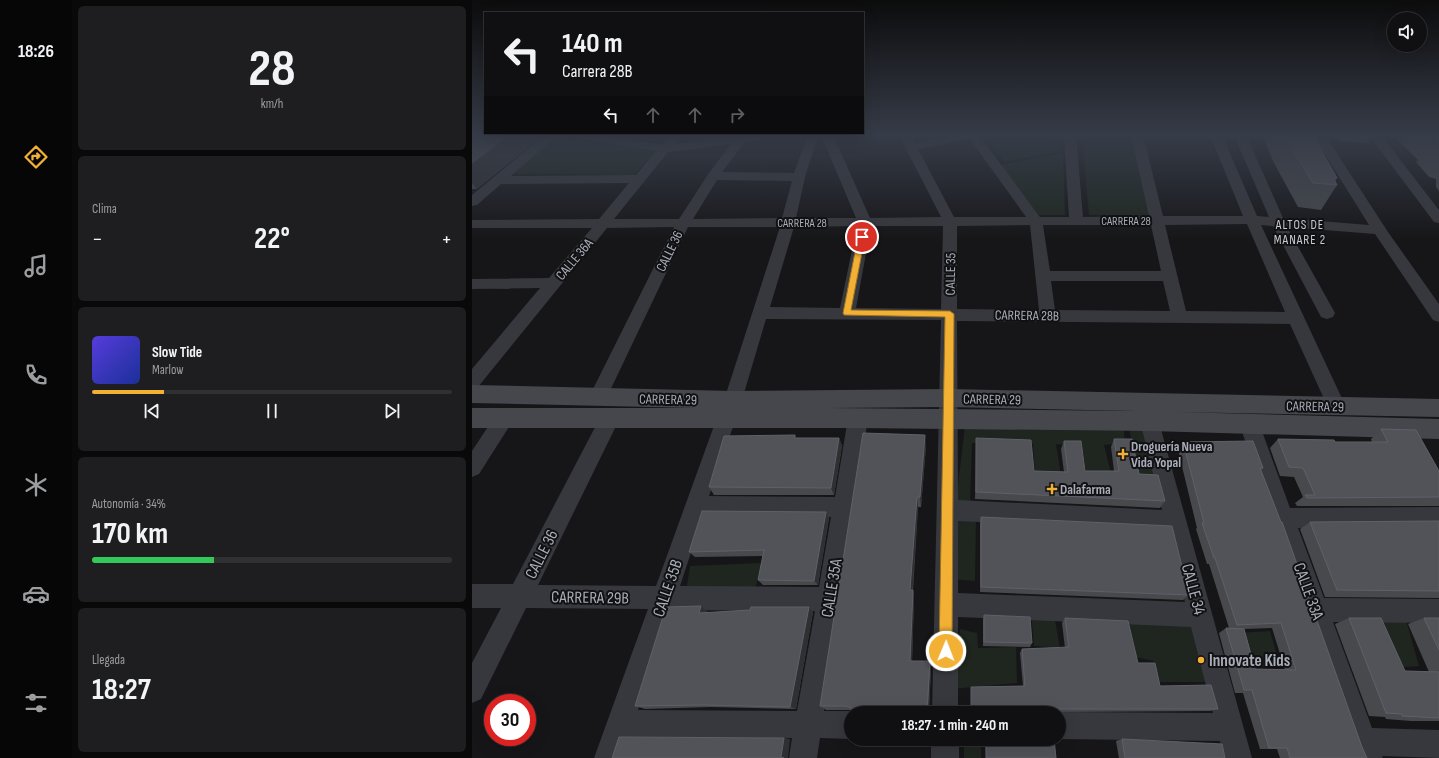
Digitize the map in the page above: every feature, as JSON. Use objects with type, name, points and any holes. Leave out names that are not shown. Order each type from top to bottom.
[{"type":"main road","name":"CARRERA 29","points":[[472,394],[598,397],[729,409],[858,418],[948,408],[1150,421],[1439,429]]},
{"type":"main road","name":"CARRERA 29","points":[[472,418],[610,418],[729,409],[1439,408]]},
{"type":"street","points":[[472,202],[510,170]]},
{"type":"street","name":"CALLE 36A","points":[[472,382],[646,170]]},
{"type":"street","name":"CALLE 36","points":[[598,397],[683,223],[717,170]]},
{"type":"street","name":"CALLE 35B","points":[[608,758],[729,409],[788,223],[801,170]]},
{"type":"street","points":[[842,170],[865,222],[847,313]]},
{"type":"street","name":"CALLE 35","points":[[924,170],[950,222],[945,706]]},
{"type":"street","points":[[998,170],[1036,221],[1048,315]]},
{"type":"street","points":[[1072,170],[1076,221]]},
{"type":"street","points":[[1145,170],[1179,316]]},
{"type":"street","points":[[1231,170],[1294,318],[1337,407]]},
{"type":"street","points":[[1255,170],[1278,223],[1327,313]]},
{"type":"street","points":[[1341,170],[1379,230],[1439,316]]},
{"type":"street","points":[[1402,170],[1439,219]]},
{"type":"street","points":[[713,176],[799,177]]},
{"type":"street","points":[[498,180],[639,179]]},
{"type":"street","name":"CARRERA 28","points":[[472,224],[1251,220],[1379,230]]},
{"type":"street","points":[[1044,276],[1170,276]]},
{"type":"street","points":[[472,284],[554,283]]},
{"type":"street","name":"CARRERA 28B","points":[[760,312],[1294,318]]},
{"type":"street","points":[[1396,407],[1422,447]]},
{"type":"street","name":"CALLE 36","points":[[472,690],[610,418]]},
{"type":"street","name":"CALLE 35A","points":[[803,758],[858,418]]},
{"type":"street","points":[[472,468],[504,419]]},
{"type":"street","name":"CALLE 34","points":[[1150,421],[1238,758]]},
{"type":"street","name":"CALLE 33A","points":[[1249,423],[1366,750]]},
{"type":"street","points":[[696,506],[843,507]]},
{"type":"street","points":[[947,510],[1176,521]]},
{"type":"street","points":[[1283,518],[1439,517]]},
{"type":"street","name":"CARRERA 29B","points":[[472,596],[829,600]]},
{"type":"street","points":[[946,604],[1201,616]]},
{"type":"street","points":[[1316,610],[1439,611]]},
{"type":"street","points":[[620,724],[844,725]]},
{"type":"street","points":[[1066,726],[1230,727]]},
{"type":"street","points":[[1366,750],[1439,744]]},
{"type":"street","points":[[945,746],[945,758]]},
{"type":"shaded area","points":[[518,170],[638,170],[634,175],[514,174]]},
{"type":"shaded area","points":[[1003,170],[1064,170],[1065,215],[1039,215]]},
{"type":"shaded area","points":[[1085,170],[1146,170],[1160,216],[1089,215]]},
{"type":"shaded area","points":[[966,417],[1123,423],[1125,443],[1104,445],[1111,473],[1086,472],[1082,446],[1056,444],[1061,476],[1035,473],[1033,444],[972,443],[970,505],[956,502]]},
{"type":"shaded area","points":[[1148,425],[1159,478],[1138,475],[1129,428]]},
{"type":"shaded area","points":[[956,521],[976,521],[975,581],[951,579]]},
{"type":"shaded area","points":[[762,563],[755,590],[686,592],[690,566]]},
{"type":"shaded area","points":[[1031,612],[1055,620],[1062,660],[1050,661],[1048,647],[1034,646]]},
{"type":"shaded area","points":[[1367,618],[1406,620],[1419,666],[1392,668]]},
{"type":"shaded area","points":[[1127,621],[1196,623],[1209,682],[1159,682],[1154,661],[1135,657]]},
{"type":"shaded area","points":[[960,629],[977,633],[978,648],[1016,647],[1017,683],[952,689]]},
{"type":"shaded area","points":[[1270,631],[1280,666],[1248,667],[1236,633]]},
{"type":"shaded area","points":[[964,746],[981,746],[981,758],[964,758]]},
{"type":"building","points":[[1305,170],[1333,170],[1337,178],[1334,179],[1337,185],[1313,183]]},
{"type":"building","points":[[1381,429],[1416,430],[1439,471],[1439,497],[1307,498],[1305,495],[1315,495],[1303,468],[1289,467],[1278,439],[1334,440],[1335,442],[1388,442]]},
{"type":"building","points":[[863,433],[925,435],[920,497],[917,497],[910,590],[913,590],[910,661],[930,661],[927,706],[820,706]]},
{"type":"building","points":[[795,435],[795,438],[839,438],[831,488],[709,487],[724,436]]},
{"type":"building","points":[[976,438],[1031,440],[1034,471],[1068,472],[1064,441],[1081,441],[1085,471],[1119,471],[1114,439],[1132,439],[1139,474],[1158,475],[1165,501],[976,492]]},
{"type":"building","points":[[1253,441],[1263,468],[1260,468],[1282,522],[1367,758],[1290,758],[1287,748],[1269,748],[1252,690],[1244,690],[1226,628],[1244,629],[1255,669],[1296,670],[1281,623],[1237,625],[1202,523],[1204,523],[1183,442]]},
{"type":"building","points":[[702,511],[826,512],[814,581],[758,580],[764,550],[689,552]]},
{"type":"building","points":[[981,517],[1172,526],[1189,595],[981,587]]},
{"type":"building","points":[[1439,521],[1439,591],[1337,590],[1310,522]]},
{"type":"building","points":[[701,606],[699,613],[750,610],[751,607],[809,607],[790,707],[703,705],[635,706],[666,607]]},
{"type":"building","points":[[984,615],[1030,617],[1032,643],[984,642]]},
{"type":"building","points":[[1065,618],[1128,621],[1138,663],[1155,663],[1160,686],[1211,685],[1218,709],[1066,709],[1066,706],[971,706],[971,687],[1025,686],[1022,649],[1069,647]]},
{"type":"building","points":[[1349,618],[1381,618],[1405,671],[1439,672],[1439,718],[1402,716],[1402,714],[1386,713]]},
{"type":"building","points":[[1424,618],[1439,618],[1439,650]]},
{"type":"building","points":[[619,737],[784,738],[781,757],[784,758],[612,758]]},
{"type":"building","points":[[1122,739],[1222,744],[1225,758],[1125,758]]},
{"type":"building","points":[[986,746],[1055,746],[1056,758],[986,758]]},
{"type":"place","name":"Droguería Nueva Vida Yopal","points":[[1123,454]]},
{"type":"place","name":"Dalafarma","points":[[1052,489]]},
{"type":"place","name":"Innovate Kids","points":[[1201,660]]},
{"type":"district","name":"ALTOS DE MANARE 2","points":[[1300,232]]},
{"type":"route","points":[[862,237],[847,313],[950,314],[946,651]]}]
